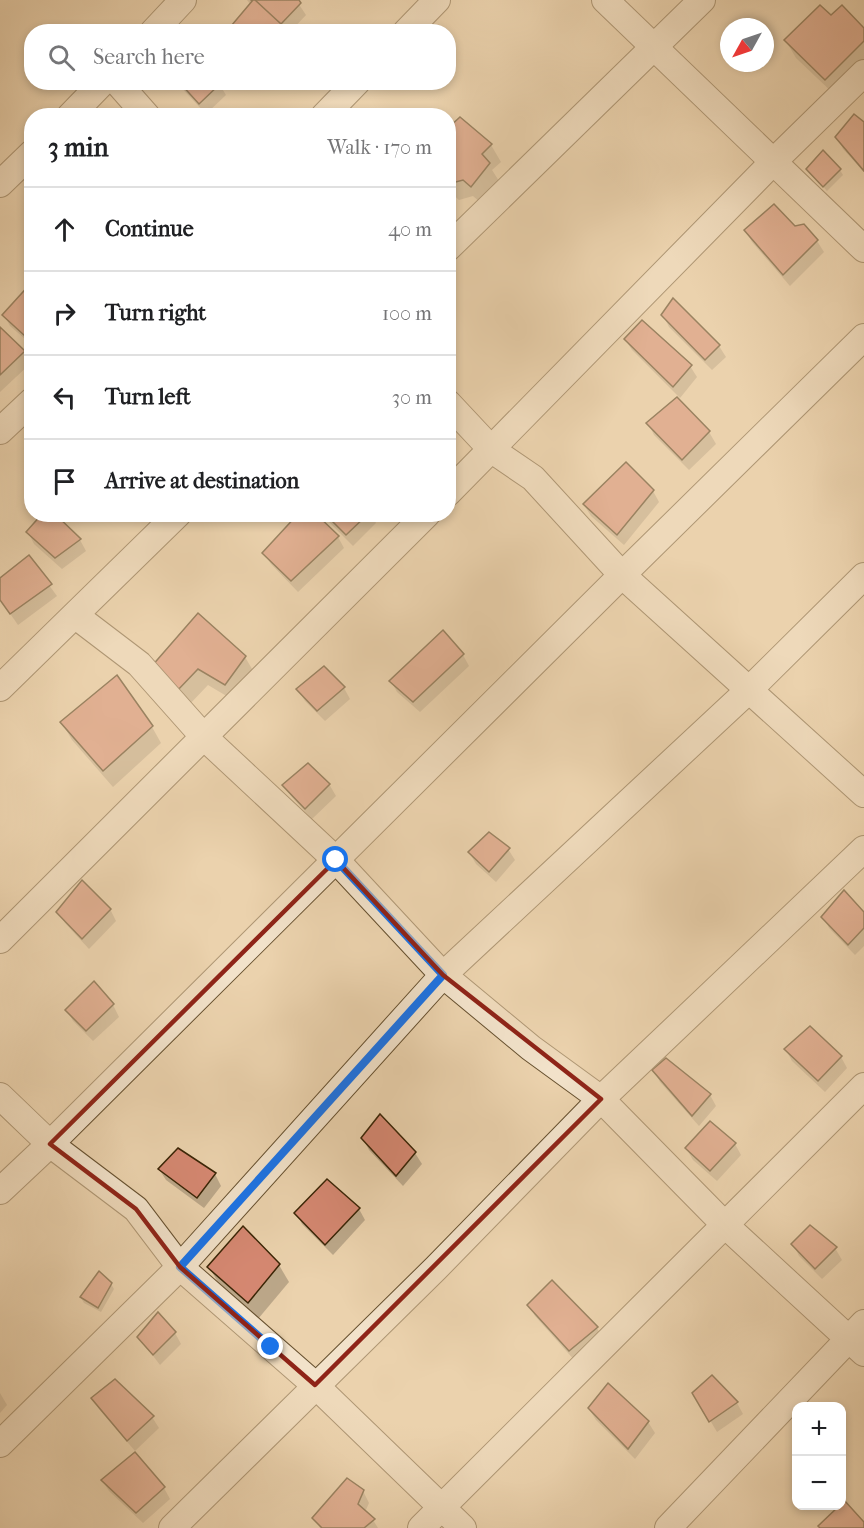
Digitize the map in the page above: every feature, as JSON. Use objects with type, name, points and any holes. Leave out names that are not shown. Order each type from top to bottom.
[{"type":"street","points":[[160,24],[183,0]]},
{"type":"street","points":[[414,24],[437,0]]},
{"type":"street","points":[[605,0],[864,249]]},
{"type":"street","points":[[456,240],[702,0]]},
{"type":"street","points":[[456,485],[773,162],[864,73]]},
{"type":"street","points":[[78,108],[95,90]]},
{"type":"street","points":[[124,90],[140,108]]},
{"type":"street","points":[[332,108],[349,90]]},
{"type":"street","points":[[0,184],[24,161]]},
{"type":"street","points":[[0,1191],[51,1144],[864,337]]},
{"type":"street","points":[[0,431],[24,408]]},
{"type":"street","points":[[456,412],[492,450],[533,478],[622,575],[864,794]]},
{"type":"street","points":[[3,677],[76,616],[170,522]]},
{"type":"street","points":[[0,940],[419,522]]},
{"type":"street","points":[[0,1444],[180,1267],[443,975],[750,689],[864,576]]},
{"type":"street","points":[[76,616],[139,664],[203,736],[336,860],[443,975],[531,1048],[601,1099],[724,1224],[859,1338],[668,1528]]},
{"type":"street","points":[[172,1528],[436,1268],[601,1099],[864,849]]},
{"type":"street","points":[[421,1528],[864,1086]]},
{"type":"street","points":[[0,1096],[51,1144],[136,1209],[180,1267],[315,1385],[463,1528]]},
{"type":"highlighted area","points":[[336,860],[443,975],[601,1099],[315,1385],[180,1267],[136,1209],[50,1144]]},
{"type":"building","points":[[251,0],[299,0],[301,3],[281,24]]},
{"type":"building","points":[[255,0],[281,24],[233,24]]},
{"type":"building","points":[[820,5],[831,15],[842,5],[864,28],[864,41],[825,80],[784,40]]},
{"type":"building","points":[[186,90],[214,90],[199,104]]},
{"type":"building","points":[[854,114],[864,122],[864,171],[835,137]]},
{"type":"building","points":[[460,117],[492,144],[482,154],[490,163],[471,187],[463,180],[456,182],[456,121]]},
{"type":"building","points":[[823,150],[841,169],[823,187],[806,169]]},
{"type":"building","points":[[774,204],[795,226],[804,224],[818,240],[783,275],[744,230]]},
{"type":"building","points":[[24,291],[24,335],[2,315]]},
{"type":"building","points":[[673,298],[720,345],[705,360],[661,315]]},
{"type":"building","points":[[642,320],[692,365],[673,387],[624,339]]},
{"type":"building","points":[[0,327],[24,352],[0,375]]},
{"type":"building","points":[[677,397],[710,431],[682,460],[646,423]]},
{"type":"building","points":[[626,462],[654,490],[617,535],[583,504]]},
{"type":"building","points":[[35,522],[63,522],[81,539],[55,558],[26,532]]},
{"type":"building","points":[[291,522],[324,522],[339,536],[291,581],[262,553]]},
{"type":"building","points":[[333,522],[360,522],[346,535]]},
{"type":"building","points":[[29,555],[52,584],[10,614],[0,600],[0,578]]},
{"type":"building","points":[[198,613],[246,656],[225,685],[198,669],[176,692],[151,667]]},
{"type":"building","points":[[443,630],[464,654],[413,702],[389,681]]},
{"type":"building","points":[[324,666],[345,687],[317,711],[296,689]]},
{"type":"building","points":[[117,675],[153,726],[103,771],[60,722]]},
{"type":"building","points":[[308,763],[330,784],[305,809],[282,785]]},
{"type":"building","points":[[489,832],[510,848],[489,872],[468,852]]},
{"type":"building","points":[[82,880],[111,909],[82,939],[56,912]]},
{"type":"building","points":[[844,890],[864,912],[864,928],[848,945],[821,917]]},
{"type":"building","points":[[94,981],[114,1004],[86,1031],[65,1010]]},
{"type":"building","points":[[810,1026],[842,1056],[818,1081],[784,1049]]},
{"type":"building","points":[[666,1058],[711,1094],[692,1116],[652,1070]]},
{"type":"building","points":[[380,1114],[416,1152],[396,1176],[361,1138]]},
{"type":"building","points":[[710,1121],[736,1143],[710,1171],[685,1148]]},
{"type":"building","points":[[178,1148],[216,1173],[197,1198],[158,1169]]},
{"type":"building","points":[[327,1179],[360,1208],[325,1245],[294,1213]]},
{"type":"building","points":[[810,1225],[837,1247],[815,1269],[791,1244]]},
{"type":"building","points":[[243,1226],[280,1264],[248,1303],[207,1267]]},
{"type":"building","points":[[99,1271],[112,1283],[98,1308],[80,1297]]},
{"type":"building","points":[[552,1280],[598,1327],[569,1351],[527,1305]]},
{"type":"building","points":[[158,1312],[176,1332],[153,1355],[137,1337]]},
{"type":"building","points":[[712,1375],[738,1402],[709,1422],[692,1393]]},
{"type":"building","points":[[115,1379],[154,1416],[127,1441],[91,1398]]},
{"type":"building","points":[[608,1383],[649,1421],[628,1449],[588,1408]]},
{"type":"building","points":[[135,1452],[165,1487],[136,1513],[101,1480]]},
{"type":"building","points":[[347,1478],[364,1490],[358,1504],[375,1519],[364,1528],[322,1528],[312,1518]]},
{"type":"building","points":[[846,1502],[864,1522],[864,1528],[820,1528],[818,1526],[835,1510],[846,1510]]},
{"type":"route","points":[[271,1347],[180,1267],[443,975],[336,860]]}]
